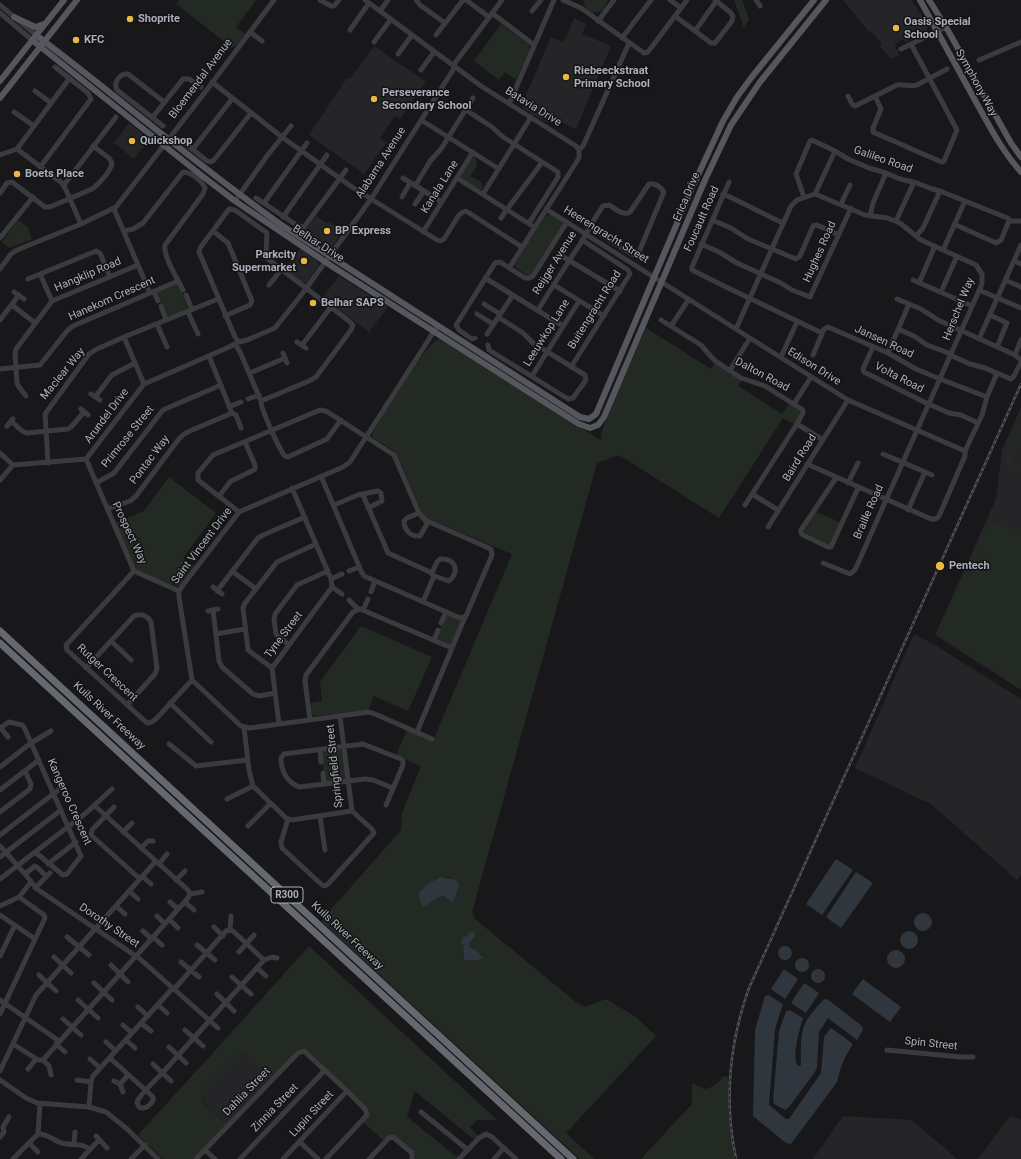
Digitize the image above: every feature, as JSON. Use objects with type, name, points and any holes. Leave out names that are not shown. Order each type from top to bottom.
[{"type":"highway","name":"Kuils River Freeway","points":[[0,631],[573,1159]]},
{"type":"highway","name":"Kuils River Freeway","points":[[0,643],[561,1159]]},
{"type":"main road","points":[[0,81],[64,0]]},
{"type":"main road","points":[[0,98],[77,0]]},
{"type":"main road","name":"Erica Drive","points":[[596,414],[692,188],[723,121],[737,97],[751,78],[814,0]]},
{"type":"main road","name":"Erica Drive","points":[[601,422],[714,161],[736,117],[760,82],[826,0]]},
{"type":"main road","name":"Symphony Way","points":[[920,0],[936,32],[995,137],[1008,157],[1021,172]]},
{"type":"main road","name":"Symphony Way","points":[[929,0],[1021,157]]},
{"type":"main road","points":[[14,17],[35,27],[39,27],[48,21]]},
{"type":"main road","points":[[58,53],[52,45],[52,41],[63,17]]},
{"type":"main road","points":[[34,38],[42,44]]},
{"type":"main road","name":"Belhar Drive","points":[[42,44],[58,53],[166,142],[201,175],[235,201],[580,417],[588,419],[596,414]]},
{"type":"main road","name":"Belhar Drive","points":[[42,44],[62,63],[166,142],[328,259]]},
{"type":"main road","points":[[31,59],[38,54],[43,54],[62,63]]},
{"type":"main road","name":"Belhar Drive","points":[[436,328],[579,424],[590,428],[601,422]]},
{"type":"street","name":"Bloemendal Avenue","points":[[166,142],[274,0]]},
{"type":"street","points":[[320,0],[334,6],[339,0]]},
{"type":"street","points":[[380,11],[388,0]]},
{"type":"street","points":[[416,0],[420,5],[445,23]]},
{"type":"street","points":[[436,35],[463,0]]},
{"type":"street","points":[[466,0],[534,45]]},
{"type":"street","name":"Alabama Avenue","points":[[328,259],[371,199],[455,63],[502,0]]},
{"type":"street","points":[[532,11],[541,0]]},
{"type":"street","points":[[509,104],[554,0]]},
{"type":"street","points":[[563,0],[575,2],[598,21],[643,53],[647,53],[687,0]]},
{"type":"street","points":[[598,21],[614,0]]},
{"type":"street","points":[[622,38],[651,0]]},
{"type":"street","points":[[670,0],[681,8]]},
{"type":"street","points":[[675,16],[712,43],[715,43],[732,21],[734,16],[716,0],[695,30]]},
{"type":"street","points":[[756,0],[760,6]]},
{"type":"street","points":[[350,30],[367,2]]},
{"type":"street","name":"Batavia Drive","points":[[367,2],[454,66],[509,104],[576,146],[579,150]]},
{"type":"street","points":[[0,5],[34,38]]},
{"type":"street","points":[[0,13],[34,38]]},
{"type":"street","points":[[374,42],[391,19]]},
{"type":"street","points":[[900,49],[946,27]]},
{"type":"street","points":[[250,32],[262,41]]},
{"type":"street","points":[[398,54],[412,35]]},
{"type":"street","points":[[979,60],[1021,42]]},
{"type":"street","points":[[509,268],[579,158],[579,150],[583,146],[628,43]]},
{"type":"street","points":[[875,96],[881,109],[873,128],[873,132],[943,162],[957,130],[911,44]]},
{"type":"street","points":[[421,70],[434,52]]},
{"type":"street","points":[[41,166],[91,99],[88,93],[55,67]]},
{"type":"street","points":[[848,96],[852,104],[855,106],[897,85],[914,86],[947,69]]},
{"type":"street","points":[[163,126],[117,90],[115,82],[124,73],[128,74],[164,102]]},
{"type":"street","points":[[1,153],[17,149],[69,79]]},
{"type":"street","points":[[152,118],[183,79],[190,79],[201,87]]},
{"type":"street","points":[[212,82],[250,113],[339,179],[437,240],[443,240],[461,212],[466,211],[522,247]]},
{"type":"street","points":[[35,91],[51,102]]},
{"type":"street","points":[[402,197],[439,152],[473,98]]},
{"type":"street","points":[[193,149],[232,99]]},
{"type":"street","points":[[466,110],[492,127],[503,137],[556,170],[559,174],[558,178],[529,224]]},
{"type":"street","points":[[14,112],[34,126]]},
{"type":"street","points":[[994,112],[1021,153]]},
{"type":"street","points":[[182,141],[210,162],[214,160],[250,113]]},
{"type":"street","points":[[64,185],[116,116]]},
{"type":"street","points":[[483,194],[531,118]]},
{"type":"street","points":[[421,120],[449,136],[499,169]]},
{"type":"street","points":[[235,201],[282,137],[292,126]]},
{"type":"street","name":"Galileo Road","points":[[804,197],[796,174],[810,141],[813,140],[868,168],[940,191],[1008,220],[1021,221]]},
{"type":"street","points":[[0,268],[11,254],[17,250],[114,209],[166,142]]},
{"type":"street","points":[[264,203],[307,143]]},
{"type":"street","points":[[0,192],[7,183],[12,182],[48,207],[95,188],[112,165],[111,160],[93,146]]},
{"type":"street","points":[[17,149],[64,185],[81,224]]},
{"type":"street","points":[[736,329],[792,204],[804,197],[815,194],[835,150]]},
{"type":"street","name":"Kanala Lane","points":[[423,232],[473,152]]},
{"type":"street","points":[[283,216],[327,156]]},
{"type":"street","points":[[501,218],[516,196],[525,188],[542,162]]},
{"type":"street","points":[[256,198],[301,227],[306,225],[346,170]]},
{"type":"street","points":[[124,231],[133,229],[143,223],[183,172],[188,173],[202,183],[205,188],[203,194],[165,245],[165,252],[184,293],[198,334]]},
{"type":"street","points":[[870,216],[873,202],[886,173]]},
{"type":"street","points":[[403,178],[442,202]]},
{"type":"street","points":[[457,178],[535,227]]},
{"type":"street","name":"Foucault Road","points":[[729,182],[701,244],[692,270],[750,298]]},
{"type":"street","points":[[896,221],[914,182]]},
{"type":"street","name":"Reijger Avenue","points":[[538,310],[569,260],[586,234],[590,227],[603,207],[609,205],[623,214],[629,213],[649,184],[654,184],[664,192],[637,255],[633,255],[590,227]]},
{"type":"street","points":[[841,204],[850,185]]},
{"type":"street","points":[[415,204],[424,191]]},
{"type":"street","points":[[916,236],[923,228],[940,191]]},
{"type":"street","points":[[723,194],[783,223]]},
{"type":"street","name":"Herschel Way","points":[[815,194],[870,216],[887,218],[896,221],[921,240],[974,263],[980,269],[983,279],[979,290],[917,430]]},
{"type":"street","points":[[0,238],[33,197]]},
{"type":"street","points":[[943,250],[965,201]]},
{"type":"street","name":"Hughes Road","points":[[761,274],[792,290],[810,297],[850,208]]},
{"type":"street","points":[[114,209],[138,265],[166,320]]},
{"type":"street","points":[[261,401],[316,377],[351,330],[352,323],[281,270],[266,256],[267,233],[235,210],[229,209],[200,248],[199,252],[259,395],[267,421],[283,454],[288,457],[326,441],[341,420]]},
{"type":"street","name":"Heerengracht Street","points":[[546,209],[662,282]]},
{"type":"street","points":[[712,220],[731,228],[748,239],[794,258],[798,258],[812,228],[815,225],[839,235]]},
{"type":"street","points":[[954,224],[996,243],[1001,240],[1008,220]]},
{"type":"street","points":[[475,338],[472,339],[459,330],[456,325],[496,262],[500,262],[525,278],[532,277],[567,222]]},
{"type":"street","points":[[213,231],[228,243],[252,301],[250,305],[226,316]]},
{"type":"street","name":"Buitengracht Road","points":[[571,367],[630,274],[629,271],[582,240]]},
{"type":"street","points":[[701,244],[761,274]]},
{"type":"street","points":[[979,338],[1021,245]]},
{"type":"street","points":[[919,283],[936,246]]},
{"type":"street","points":[[28,280],[96,251],[100,253],[110,277]]},
{"type":"street","points":[[560,255],[620,291]]},
{"type":"street","points":[[941,292],[957,256]]},
{"type":"street","name":"Arundel Drive","points":[[13,465],[86,459],[144,384],[275,328],[328,259]]},
{"type":"street","points":[[1014,261],[1021,264]]},
{"type":"street","name":"Hangklip Road","points":[[26,396],[19,387],[16,368],[16,350],[52,301],[138,265]]},
{"type":"street","points":[[269,285],[281,270]]},
{"type":"street","points":[[40,274],[52,301]]},
{"type":"street","points":[[485,278],[563,326]]},
{"type":"street","points":[[912,280],[972,306]]},
{"type":"street","points":[[1005,280],[1021,287]]},
{"type":"street","name":"Hanekom Crescent","points":[[0,369],[40,365],[67,331],[73,326],[178,281]]},
{"type":"street","name":"Edison Drive","points":[[662,282],[848,400],[965,451]]},
{"type":"street","points":[[554,285],[604,316]]},
{"type":"street","points":[[979,290],[1021,308]]},
{"type":"street","points":[[0,320],[12,305],[16,293],[24,299]]},
{"type":"street","points":[[487,334],[513,294]]},
{"type":"street","points":[[750,298],[822,333],[813,355]]},
{"type":"street","name":"Maclear Way","points":[[48,463],[46,411],[89,354],[124,337],[218,299]]},
{"type":"street","points":[[671,326],[689,299]]},
{"type":"street","points":[[897,299],[961,331],[1014,354],[1021,361],[1013,378],[1008,378],[927,345],[914,336],[898,329]]},
{"type":"street","name":"Leeuwkop Lane","points":[[532,376],[579,300]]},
{"type":"street","points":[[484,304],[523,333],[533,343],[585,375],[586,380],[573,398],[567,399],[489,350],[488,345]]},
{"type":"street","points":[[888,353],[909,304]]},
{"type":"street","points":[[12,305],[35,323]]},
{"type":"street","points":[[302,345],[331,307]]},
{"type":"street","points":[[477,314],[493,324]]},
{"type":"street","points":[[990,315],[1006,323],[997,347]]},
{"type":"street","name":"Dalton Road","points":[[661,320],[701,345],[714,360],[745,380],[765,386],[802,409],[803,412],[797,424],[745,505]]},
{"type":"street","points":[[781,357],[797,322]]},
{"type":"street","points":[[157,324],[167,347]]},
{"type":"street","name":"Jansen Road","points":[[822,333],[826,327],[830,328],[888,353],[916,369],[987,397]]},
{"type":"street","name":"Saint Vincent Drive","points":[[192,680],[179,591],[239,512],[347,465],[367,437],[436,328]]},
{"type":"street","points":[[124,337],[144,384]]},
{"type":"street","points":[[730,370],[750,338]]},
{"type":"street","points":[[1014,354],[1021,340]]},
{"type":"street","name":"Volta Road","points":[[873,347],[863,369],[864,372],[901,392],[929,404]]},
{"type":"street","points":[[209,356],[232,414],[236,415],[241,428]]},
{"type":"street","points":[[250,373],[285,358]]},
{"type":"street","points":[[95,397],[112,375],[135,363]]},
{"type":"street","points":[[807,464],[848,484],[931,520],[935,520],[938,517],[965,456],[965,451],[978,423],[997,373]]},
{"type":"street","points":[[794,404],[811,377]]},
{"type":"street","name":"Primrose Street","points":[[96,483],[114,473],[163,410],[221,385]]},
{"type":"street","points":[[248,399],[259,395]]},
{"type":"street","name":"Baird Road","points":[[768,527],[848,400]]},
{"type":"street","points":[[229,407],[241,402]]},
{"type":"street","points":[[929,404],[949,413],[961,415],[978,423]]},
{"type":"street","points":[[239,512],[199,481],[197,477],[213,455],[320,410],[326,411],[341,420],[394,455],[419,513],[428,522],[489,548],[492,551],[492,555],[416,732]]},
{"type":"street","points":[[7,426],[12,420],[22,431],[27,433],[46,432],[70,428],[84,412]]},
{"type":"street","name":"Pontac Way","points":[[107,509],[130,501],[136,496],[184,434],[232,414]]},
{"type":"street","points":[[797,424],[823,440]]},
{"type":"street","name":"Braille Road","points":[[823,563],[850,574],[854,572],[917,430]]},
{"type":"street","points":[[219,496],[231,481],[254,471],[255,469],[255,465],[245,442]]},
{"type":"street","points":[[0,453],[13,465],[0,480]]},
{"type":"street","points":[[884,454],[932,475]]},
{"type":"street","name":"Prospect Way","points":[[86,459],[134,571],[179,591]]},
{"type":"street","points":[[848,484],[858,463]]},
{"type":"street","points":[[908,510],[925,472]]},
{"type":"street","points":[[321,476],[364,576],[460,618],[465,617]]},
{"type":"street","points":[[836,478],[801,530],[803,536],[831,547],[858,488]]},
{"type":"street","points":[[292,488],[328,571],[332,587],[342,594]]},
{"type":"street","points":[[334,505],[358,495],[376,490],[381,493],[383,500],[382,502],[368,508]]},
{"type":"street","points":[[752,494],[778,510]]},
{"type":"street","points":[[362,495],[388,553],[433,575],[449,582],[452,579],[456,566],[444,559],[440,559],[437,562],[433,575],[423,602]]},
{"type":"street","points":[[419,513],[407,518],[404,521],[404,525],[408,532],[420,536],[428,522]]},
{"type":"street","points":[[217,591],[258,538],[305,517]]},
{"type":"street","points":[[272,668],[249,651],[243,608],[277,562],[316,544]]},
{"type":"street","points":[[349,571],[359,567]]},
{"type":"street","name":"Rutger Crescent","points":[[134,571],[66,645],[67,650],[144,722],[149,723],[155,720],[192,680]]},
{"type":"street","points":[[232,571],[256,589]]},
{"type":"street","points":[[289,645],[276,634],[274,620],[275,614],[297,585],[328,571]]},
{"type":"street","points":[[331,579],[342,574]]},
{"type":"street","points":[[371,592],[376,581]]},
{"type":"street","name":"Tyne Street","points":[[279,724],[272,668],[332,587]]},
{"type":"street","points":[[310,720],[304,681],[306,675],[353,612],[361,610],[368,599]]},
{"type":"street","points":[[349,600],[361,610],[452,648]]},
{"type":"street","points":[[213,610],[219,661],[222,667],[252,694],[259,696],[275,693]]},
{"type":"street","points":[[441,623],[446,612]]},
{"type":"street","points":[[86,668],[134,616],[142,615],[147,617],[151,622],[157,672],[127,705]]},
{"type":"street","points":[[216,634],[245,629]]},
{"type":"street","points":[[434,640],[438,630]]},
{"type":"street","points":[[111,641],[131,660]]},
{"type":"street","points":[[192,680],[231,718],[244,728],[369,712],[432,739]]},
{"type":"street","points":[[170,703],[211,742]]},
{"type":"street","name":"Springfield Street","points":[[288,819],[292,820],[352,811],[340,716]]},
{"type":"street","name":"Kangeroo Crescent","points":[[0,728],[9,722],[22,725],[25,728],[81,856],[66,874],[61,875],[35,852]]},
{"type":"street","points":[[0,728],[8,738]]},
{"type":"street","points":[[244,728],[247,760],[252,786],[288,819],[281,842],[282,848],[322,885],[325,886],[328,884],[374,833],[372,829],[352,811]]},
{"type":"street","points":[[0,767],[31,743],[51,731]]},
{"type":"street","points":[[169,744],[196,766],[247,760]]},
{"type":"street","points":[[386,805],[403,765],[403,761],[401,759],[366,745],[344,746],[284,754],[281,760],[284,774],[296,786],[302,787],[370,779],[393,788]]},
{"type":"street","points":[[320,750],[321,762]]},
{"type":"street","points":[[0,790],[39,760]]},
{"type":"street","points":[[0,812],[30,788],[31,784],[25,771]]},
{"type":"street","points":[[323,773],[324,784]]},
{"type":"street","points":[[227,799],[252,786]]},
{"type":"street","points":[[0,835],[61,788]]},
{"type":"street","points":[[0,879],[69,827],[95,806],[112,789]]},
{"type":"street","points":[[248,826],[270,804]]},
{"type":"street","points":[[95,806],[188,890],[190,894]]},
{"type":"street","points":[[114,807],[92,830],[91,836],[141,878],[151,884]]},
{"type":"street","points":[[0,857],[61,810]]},
{"type":"street","points":[[320,816],[325,850]]},
{"type":"street","points":[[123,832],[132,823]]},
{"type":"street","points":[[141,848],[148,840],[153,841]]},
{"type":"street","points":[[48,864],[76,842]]},
{"type":"street","name":"Dorothy Street","points":[[0,846],[25,874],[35,888],[136,956],[218,1028]]},
{"type":"street","points":[[0,1071],[35,996],[141,878],[167,854]]},
{"type":"street","points":[[25,874],[35,866],[48,875],[35,888]]},
{"type":"street","points":[[176,880],[185,871]]},
{"type":"street","points":[[0,906],[19,898],[31,882]]},
{"type":"street","points":[[129,891],[138,899]]},
{"type":"street","points":[[43,1060],[185,902],[190,894],[202,892]]},
{"type":"street","points":[[0,1014],[45,917],[19,898]]},
{"type":"street","points":[[170,902],[178,909]]},
{"type":"street","points":[[185,902],[194,910]]},
{"type":"street","points":[[116,906],[125,914]]},
{"type":"street","points":[[0,915],[35,939]]},
{"type":"street","points":[[157,916],[178,928]]},
{"type":"street","points":[[230,930],[231,916]]},
{"type":"street","points":[[0,956],[15,925]]},
{"type":"street","points":[[214,927],[223,936]]},
{"type":"street","points":[[89,1108],[91,1082],[100,1068],[226,931],[230,930]]},
{"type":"street","points":[[230,930],[264,960]]},
{"type":"street","points":[[143,931],[162,945]]},
{"type":"street","points":[[239,952],[254,935]]},
{"type":"street","points":[[67,937],[88,955]]},
{"type":"street","points":[[197,945],[215,960]]},
{"type":"street","points":[[54,957],[72,973]]},
{"type":"street","points":[[110,1058],[128,1075],[146,1091],[153,1097],[153,1100],[147,1107],[142,1108],[138,1105],[138,1101],[146,1091],[264,960],[272,957],[277,958]]},
{"type":"street","points":[[182,962],[199,977]]},
{"type":"street","points":[[111,965],[128,982]]},
{"type":"street","points":[[257,968],[266,976]]},
{"type":"street","points":[[39,975],[56,991]]},
{"type":"street","points":[[232,977],[250,994]]},
{"type":"street","points":[[94,983],[112,1000]]},
{"type":"street","points":[[217,994],[234,1011]]},
{"type":"street","points":[[0,1000],[25,1017],[57,1043],[65,1052]]},
{"type":"street","points":[[78,1000],[98,1018]]},
{"type":"street","points":[[158,1005],[167,1014]]},
{"type":"street","points":[[138,1007],[148,1016]]},
{"type":"street","points":[[63,1019],[81,1035]]},
{"type":"street","points":[[142,1023],[151,1031]]},
{"type":"street","points":[[123,1025],[132,1033]]},
{"type":"street","points":[[185,1030],[203,1046]]},
{"type":"street","points":[[126,1040],[135,1048]]},
{"type":"street","points":[[106,1042],[116,1051]]},
{"type":"street","points":[[13,1044],[36,1058],[43,1060],[49,1066],[51,1075]]},
{"type":"street","points":[[169,1047],[186,1063]]},
{"type":"street","name":"Spin Street","points":[[887,1050],[973,1057]]},
{"type":"street","name":"Lupin Street","points":[[283,1159],[347,1091],[304,1051]]},
{"type":"street","name":"Dahlia Street","points":[[196,1159],[298,1053],[304,1051]]},
{"type":"street","points":[[28,1069],[36,1058]]},
{"type":"street","points":[[90,1059],[100,1068]]},
{"type":"street","points":[[153,1064],[171,1081]]},
{"type":"street","name":"Zinnia Street","points":[[240,1159],[325,1070]]},
{"type":"street","points":[[120,1084],[128,1075]]},
{"type":"street","points":[[0,1080],[26,1098],[40,1104],[89,1108],[106,1112],[158,1159]]},
{"type":"street","points":[[77,1080],[91,1082]]},
{"type":"street","points":[[114,1081],[120,1084],[123,1092]]},
{"type":"street","points":[[326,1159],[367,1114],[365,1109],[347,1091]]},
{"type":"street","points":[[13,1159],[38,1134],[40,1104]]},
{"type":"street","points":[[421,1112],[468,1150]]},
{"type":"street","points":[[0,1137],[4,1132],[1,1127],[9,1117]]},
{"type":"street","points":[[74,1144],[75,1132]]},
{"type":"street","points":[[38,1134],[43,1134],[60,1143],[83,1145],[90,1150]]},
{"type":"street","points":[[459,1159],[482,1135],[486,1134],[492,1137],[516,1159]]},
{"type":"street","points":[[369,1159],[392,1137],[396,1138],[412,1153],[412,1157]]},
{"type":"street","points":[[81,1159],[90,1150],[98,1138],[107,1148]]},
{"type":"street","points":[[300,1142],[318,1159]]},
{"type":"street","points":[[29,1143],[38,1152]]},
{"type":"street","points":[[132,1159],[145,1146]]},
{"type":"street","points":[[494,1159],[504,1148]]},
{"type":"street","points":[[206,1150],[216,1159]]},
{"type":"shaded area","points":[[179,0],[256,0],[236,27],[245,34],[236,46],[231,47],[176,4]]},
{"type":"shaded area","points":[[583,0],[608,0],[604,9],[597,12],[591,12],[584,4]]},
{"type":"shaded area","points":[[734,0],[742,0],[749,19],[744,28]]},
{"type":"shaded area","name":"Oasis Special School","points":[[843,0],[911,0],[928,25],[926,32],[906,42],[903,39],[896,43],[895,46],[899,55],[891,59],[880,46],[882,44],[871,31],[869,32]]},
{"type":"shaded area","name":"Riebeeckstraat Primary School","points":[[574,18],[586,24],[582,34],[611,46],[576,129],[550,117],[547,123],[521,107],[551,37],[562,42],[567,36]]},
{"type":"shaded area","points":[[501,24],[529,45],[530,49],[515,82],[515,79],[505,72],[499,80],[474,61]]},
{"type":"shaded area","name":"Perseverance Secondary School","points":[[374,46],[426,82],[400,119],[395,116],[380,138],[386,143],[364,174],[309,135],[347,78],[350,79]]},
{"type":"shaded area","points":[[129,123],[149,139],[134,159],[114,143]]},
{"type":"shaded area","points":[[473,157],[475,157],[477,166],[470,176],[481,182],[483,189],[481,190],[461,178],[461,175]]},
{"type":"shaded area","points":[[548,215],[562,221],[563,226],[532,274],[527,275],[515,267],[514,264],[545,217]]},
{"type":"shaded area","points":[[316,216],[343,231],[331,248],[327,249],[303,233]]},
{"type":"shaded area","points":[[18,220],[28,228],[32,239],[10,248],[2,242]]},
{"type":"shaded area","points":[[300,249],[316,260],[319,264],[305,283],[302,283],[284,269]]},
{"type":"shaded area","points":[[339,276],[388,307],[369,332],[323,297]]},
{"type":"shaded area","points":[[179,284],[188,309],[167,317],[157,292]]},
{"type":"shaded area","points":[[646,328],[711,369],[715,362],[742,380],[738,386],[782,414],[790,403],[802,412],[795,425],[783,418],[719,518],[619,455],[597,463],[472,912],[475,919],[577,1003],[585,1007],[606,999],[636,1017],[656,1036],[566,1133],[594,1159],[580,1159],[321,921],[401,830],[402,813],[421,766],[396,755],[407,730],[433,741],[512,554],[424,517],[397,455],[391,449],[373,438],[373,432],[415,366],[433,343],[440,339],[600,440],[602,438],[601,433]],"holes":[[[448,877],[453,880],[458,889],[449,899],[446,897],[440,897],[436,898],[429,904],[420,902],[421,890],[436,878]],[[473,932],[476,936],[468,945],[481,956],[477,961],[467,960],[463,956],[465,936],[468,937],[468,933]]]},
{"type":"shaded area","points":[[1021,407],[1021,690],[935,635],[996,499],[1002,450]]},
{"type":"shaded area","points":[[1021,426],[1018,436],[1021,438],[1019,441],[1021,442],[1021,447],[1018,446],[1011,463],[1021,466],[1021,468],[1016,466],[1015,468],[1008,465],[1006,461],[1007,457],[1009,458],[1015,446],[1013,444],[1014,436],[1016,436]]},
{"type":"shaded area","points":[[169,477],[216,513],[183,558],[194,566],[179,585],[176,586],[139,572],[135,569],[116,523],[144,511]]},
{"type":"shaded area","points":[[816,512],[840,522],[829,545],[803,532]]},
{"type":"shaded area","points":[[989,520],[1021,534],[1021,689],[936,634]]},
{"type":"shaded area","points":[[449,615],[459,619],[461,623],[452,644],[449,645],[436,638],[446,616]]},
{"type":"shaded area","points":[[361,626],[432,657],[408,711],[374,696],[368,711],[314,716],[311,714],[310,703],[322,701],[320,682]]},
{"type":"shaded area","points":[[914,634],[933,644],[1021,699],[1021,875],[1017,880],[931,804],[855,768]]},
{"type":"shaded area","points":[[342,750],[346,778],[325,783],[321,751]]},
{"type":"shaded area","points":[[836,859],[853,870],[822,915],[806,904]]},
{"type":"shaded area","points":[[856,872],[873,883],[841,928],[826,917]]},
{"type":"shaded area","points":[[441,877],[456,880],[459,885],[454,900],[452,902],[443,896],[423,906],[420,902],[419,893],[435,879]]},
{"type":"shaded area","points":[[923,913],[929,916],[932,922],[929,928],[923,931],[917,928],[914,922],[917,916]]},
{"type":"shaded area","points":[[909,931],[915,934],[918,940],[915,946],[909,949],[903,946],[900,940],[903,934]]},
{"type":"shaded area","points":[[473,932],[476,936],[469,943],[469,947],[477,951],[483,958],[476,961],[464,959],[463,947],[465,944],[461,944],[462,938],[464,936],[467,937],[468,933]]},
{"type":"shaded area","points":[[309,946],[497,1120],[477,1120],[470,1128],[479,1137],[476,1141],[416,1092],[414,1093],[407,1117],[458,1158],[413,1159],[414,1157],[397,1137],[384,1141],[363,1122],[368,1112],[303,1050],[194,1159],[163,1159],[138,1135]],"holes":[[[243,1052],[270,1078],[229,1121],[223,1121],[201,1101],[201,1094]]]},
{"type":"shaded area","points":[[782,946],[788,946],[792,950],[792,956],[788,960],[782,960],[778,956],[778,950]]},
{"type":"shaded area","points":[[896,950],[902,953],[905,959],[902,965],[896,968],[890,965],[887,959],[890,953]]},
{"type":"shaded area","points":[[799,958],[805,958],[809,962],[809,968],[805,972],[799,972],[795,968],[795,962]]},
{"type":"shaded area","points":[[784,969],[798,979],[785,999],[771,989]]},
{"type":"shaded area","points":[[815,969],[821,969],[825,973],[825,979],[821,983],[815,983],[811,979],[811,973]]},
{"type":"shaded area","points":[[863,979],[901,1007],[890,1022],[852,994]]},
{"type":"shaded area","points":[[804,983],[819,993],[806,1013],[791,1003]]},
{"type":"shaded area","points":[[768,995],[783,1004],[775,1029],[769,1105],[786,1119],[789,1119],[821,1073],[824,1037],[829,1030],[831,1028],[853,1044],[843,1062],[837,1082],[791,1144],[786,1143],[753,1116],[755,1030],[765,996]]},
{"type":"shaded area","points":[[827,999],[862,1026],[863,1030],[857,1040],[828,1018],[819,1032],[817,1067],[815,1072],[789,1107],[785,1110],[774,1104],[773,1100],[779,1031],[786,1011],[790,1010],[803,1018],[795,1056],[798,1066],[801,1065],[801,1038],[804,1025],[817,1006],[823,1000]]},
{"type":"shaded area","points":[[243,1052],[270,1078],[229,1121],[223,1121],[201,1100],[201,1094]]},
{"type":"shaded area","points":[[723,1076],[728,1077],[728,1113],[734,1159],[641,1159],[692,1104],[692,1083],[705,1089],[716,1085]]},
{"type":"shaded area","points":[[843,1116],[912,1120],[957,1159],[813,1159]]},
{"type":"shaded area","points":[[1010,1116],[1021,1120],[1021,1159],[978,1159]]},
{"type":"railway","points":[[736,1159],[730,1116],[730,1073],[737,1030],[749,988],[1021,384]]},
{"type":"place","name":"Shoprite","points":[[130,19]]},
{"type":"place","name":"Oasis Special School","points":[[896,28]]},
{"type":"place","name":"KFC","points":[[76,40]]},
{"type":"place","name":"Riebeeckstraat Primary School","points":[[566,77]]},
{"type":"place","name":"Perseverance Secondary School","points":[[374,99]]},
{"type":"place","name":"Quickshop","points":[[132,141]]},
{"type":"place","name":"Boets Place","points":[[17,174]]},
{"type":"place","name":"BP Express","points":[[327,231]]},
{"type":"place","name":"Parkcity Supermarket","points":[[304,261]]},
{"type":"place","name":"Belhar SAPS","points":[[313,303]]},
{"type":"place","name":"Pentech","points":[[940,566]]}]
